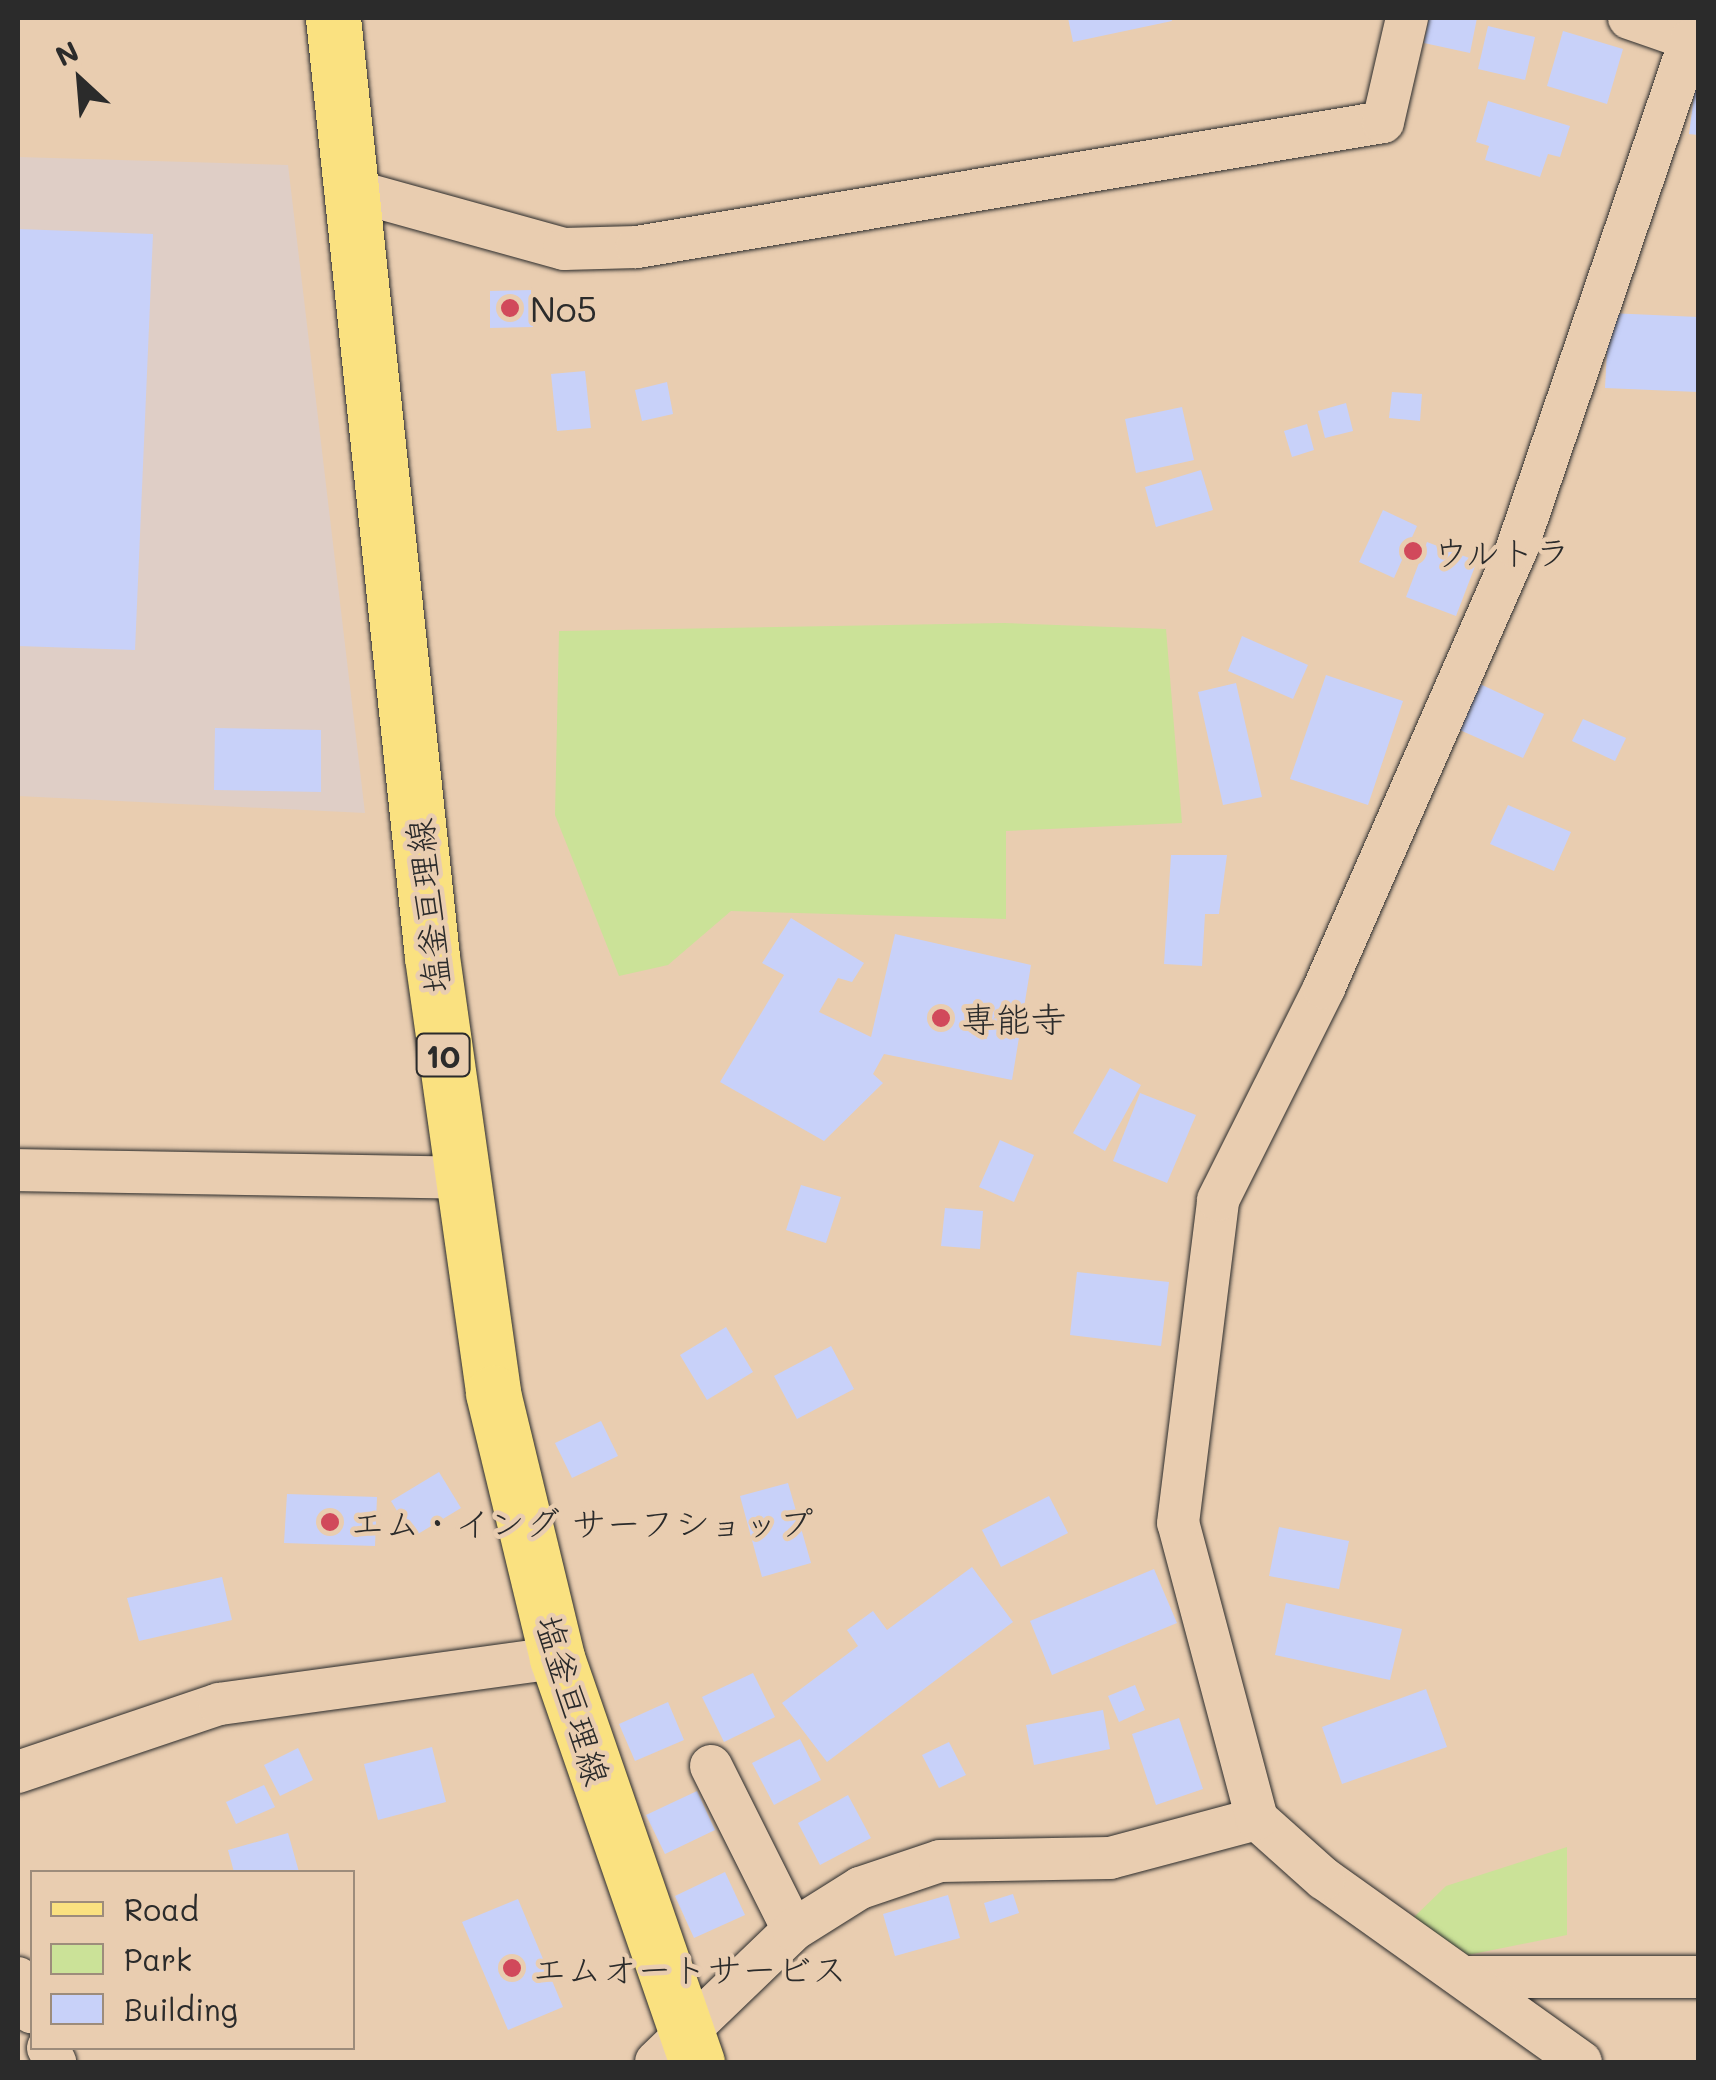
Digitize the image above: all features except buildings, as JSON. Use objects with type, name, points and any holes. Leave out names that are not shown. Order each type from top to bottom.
[{"type":"main road","name":"塩釜亘理線","points":[[333,18],[458,1178],[492,1393],[557,1658],[680,2053]]},
{"type":"street","points":[[351,190],[564,249],[638,248],[1383,122],[1407,18]]},
{"type":"street","points":[[1581,2062],[1257,1819],[1178,1523],[1218,1200],[1324,988],[1517,548],[1694,41],[1629,18]]},
{"type":"street","points":[[18,1170],[458,1178]]},
{"type":"street","points":[[18,1772],[219,1704],[557,1658]]},
{"type":"street","points":[[711,1766],[793,1930]]},
{"type":"street","points":[[680,2053],[793,1930],[860,1888],[940,1861],[1110,1858],[1257,1819]]},
{"type":"street","points":[[1464,1978],[1698,1977]]},
{"type":"street","points":[[18,1978],[30,2007]]},
{"type":"shaded area","points":[[18,157],[288,165],[365,813],[18,796]]},
{"type":"green space","points":[[1004,623],[1166,629],[1182,823],[1006,831],[1006,919],[731,911],[668,965],[619,976],[555,815],[559,631]]},
{"type":"green space","points":[[1567,1847],[1567,1935],[1468,1955],[1413,1918],[1446,1886]]},
{"type":"place","name":"No5","points":[[510,308]]},
{"type":"place","name":"ウルトラ","points":[[1413,551]]},
{"type":"place","name":"専能寺","points":[[941,1018]]},
{"type":"place","name":"エム・イング サーフショップ","points":[[330,1522]]},
{"type":"place","name":"エムオートサービス","points":[[512,1968]]}]
